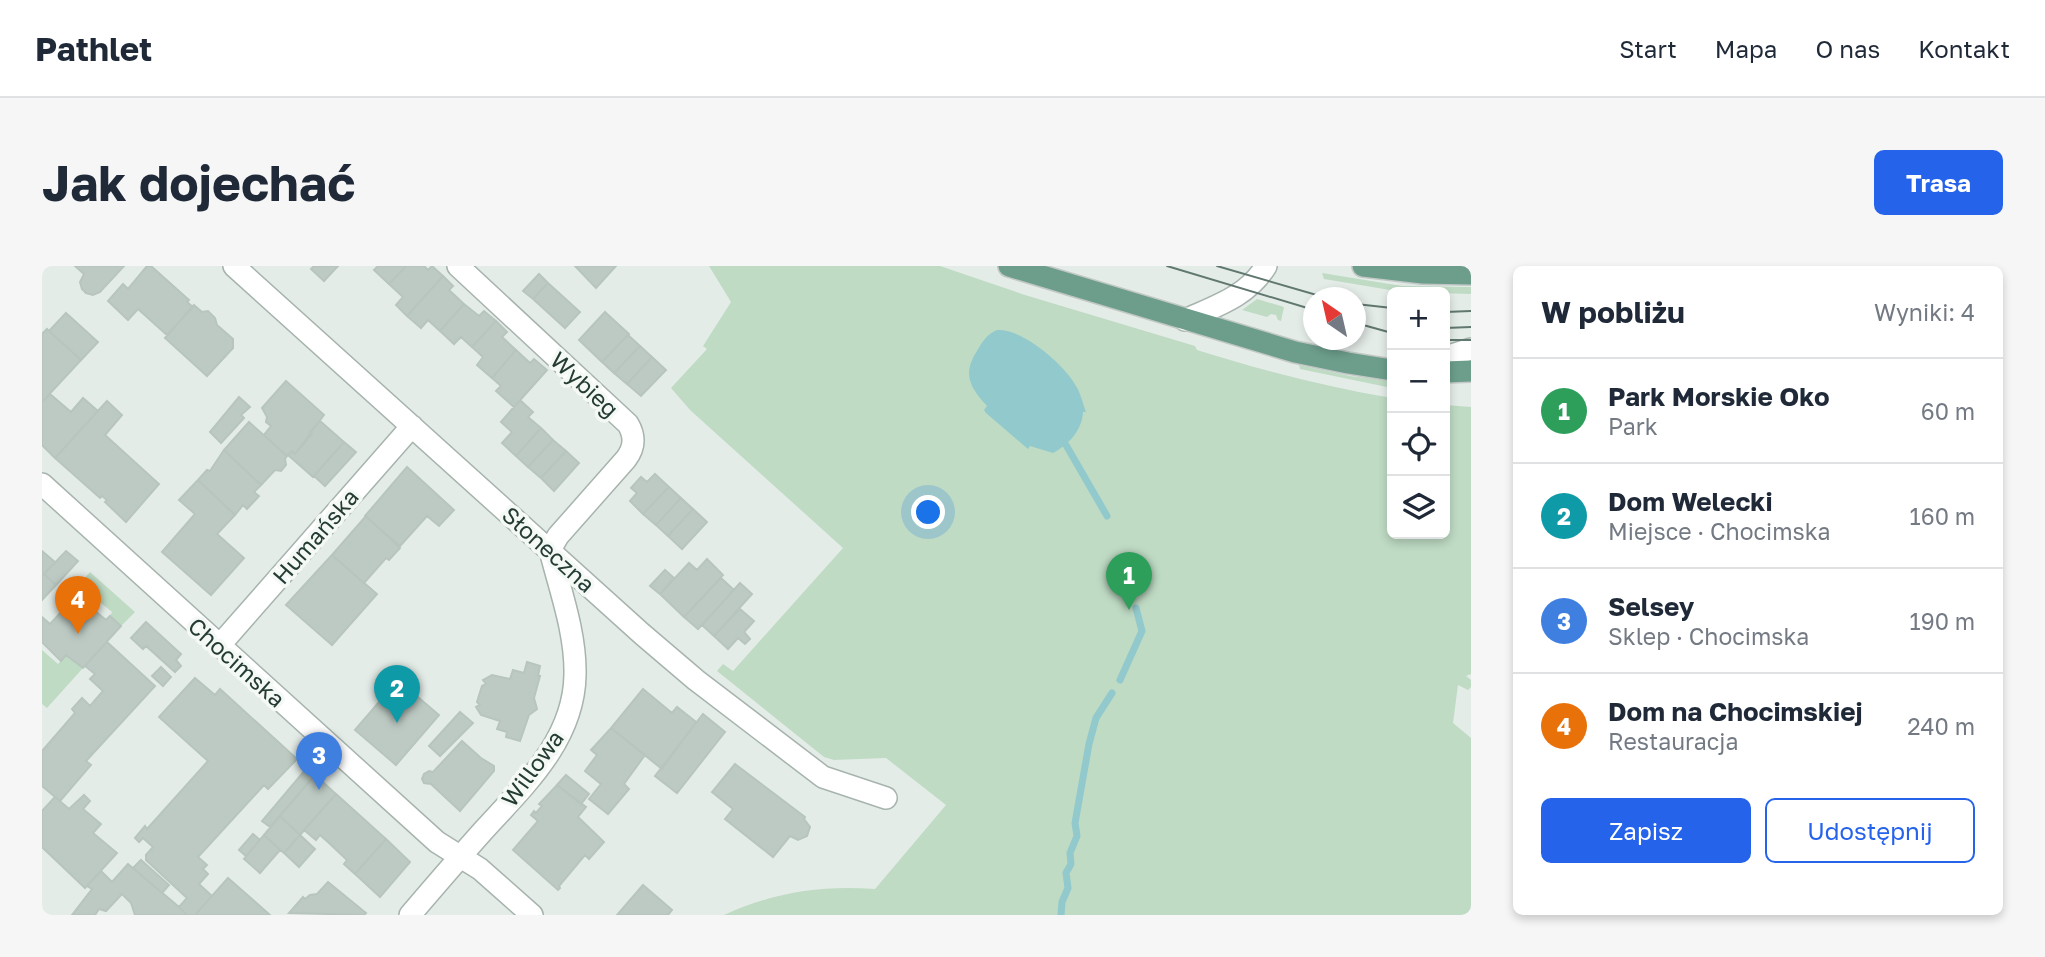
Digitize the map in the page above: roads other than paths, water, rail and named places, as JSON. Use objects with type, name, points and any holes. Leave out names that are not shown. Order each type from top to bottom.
[{"type":"main road","points":[[1009,266],[1295,352],[1387,369]]},
{"type":"main road","points":[[1363,266],[1423,274],[1471,274]]},
{"type":"main road","points":[[1450,372],[1471,372]]},
{"type":"street","name":"Słoneczna","points":[[234,266],[642,634],[823,777],[886,798]]},
{"type":"street","name":"Wybieg","points":[[458,266],[628,424],[632,431],[634,438],[631,453],[558,536],[550,550]]},
{"type":"street","points":[[1185,320],[1242,293],[1255,283],[1266,266]]},
{"type":"street","points":[[1450,355],[1471,349]]},
{"type":"street","name":"Humańska","points":[[219,646],[412,426]]},
{"type":"street","name":"Chocimska","points":[[42,484],[437,842],[480,869],[532,915]]},
{"type":"street","name":"Willowa","points":[[410,915],[544,761],[561,734],[569,714],[574,693],[575,658],[550,550]]},
{"type":"water","points":[[997,330],[1018,335],[1042,349],[1063,368],[1079,392],[1086,412],[1083,412],[1073,437],[1053,453],[1030,446],[1028,449],[986,413],[984,410],[987,406],[972,387],[969,374],[972,359],[985,339]]},
{"type":"waterway","points":[[1066,445],[1107,516]]},
{"type":"waterway","points":[[1120,680],[1142,631],[1136,608]]},
{"type":"waterway","points":[[1061,915],[1062,902],[1068,888],[1066,873],[1071,864],[1070,853],[1077,836],[1075,823],[1089,744],[1096,718],[1112,693]]},
{"type":"tram line","points":[[1167,266],[1303,307]]},
{"type":"tram line","points":[[1217,266],[1303,291]]},
{"type":"tram line","points":[[1366,305],[1387,307]]},
{"type":"tram line","points":[[1450,312],[1471,311]]},
{"type":"tram line","points":[[1366,326],[1387,332]]},
{"type":"tram line","points":[[1450,328],[1471,327]]},
{"type":"tram line","points":[[1450,340],[1471,340]]},
{"type":"place","name":"Park Morskie Oko","points":[[1129,610]]},
{"type":"place","name":"Dom na Chocimskiej","points":[[78,634]]},
{"type":"place","name":"Dom Welecki","points":[[397,723]]},
{"type":"place","name":"Selsey","points":[[319,790]]}]
